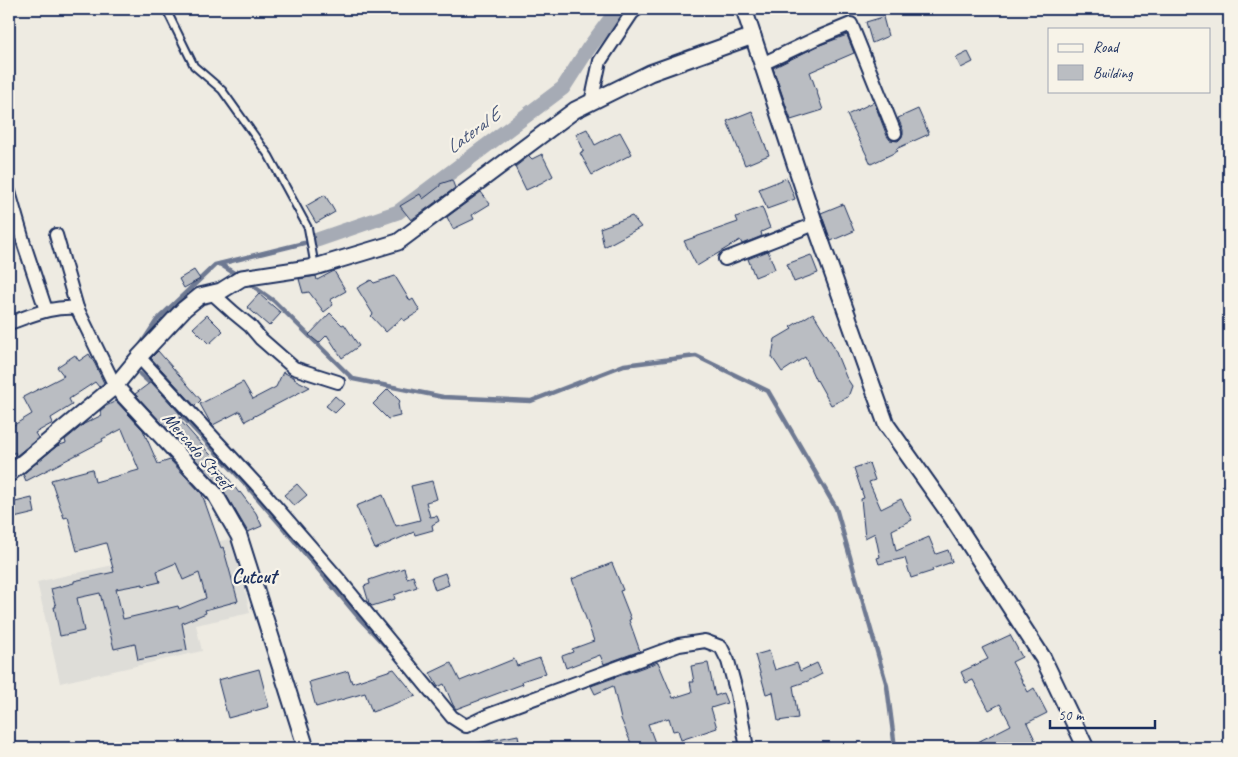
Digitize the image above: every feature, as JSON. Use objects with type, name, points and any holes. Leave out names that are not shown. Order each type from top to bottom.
[{"type":"street","points":[[591,103],[600,61],[632,13],[637,9]]},
{"type":"street","points":[[744,9],[815,224],[886,424],[951,516],[1043,658],[1086,748]]},
{"type":"street","points":[[762,64],[851,24],[895,133]]},
{"type":"street","points":[[9,474],[115,386],[184,309],[200,296],[217,292],[242,278],[315,267],[398,242],[575,110],[650,73],[753,36]]},
{"type":"street","points":[[9,192],[46,310]]},
{"type":"street","points":[[725,259],[815,224]]},
{"type":"street","points":[[56,235],[77,308],[115,386]]},
{"type":"street","points":[[217,292],[232,312],[250,326],[294,368],[338,382]]},
{"type":"street","points":[[9,323],[46,310],[64,307],[77,308]]},
{"type":"street","points":[[139,357],[256,484],[342,583],[452,717],[466,726],[489,715],[679,645],[705,641],[721,647],[728,661],[737,694],[746,748]]},
{"type":"street","name":"Mercado Street","points":[[115,386],[215,494],[239,536],[306,748]]},
{"type":"lane","points":[[166,9],[194,66],[222,90],[269,156],[308,228],[315,267]]},
{"type":"shaded area","points":[[234,538],[250,613],[196,625],[202,651],[60,683],[37,582]]},
{"type":"building","points":[[883,17],[888,36],[872,43],[866,22]]},
{"type":"building","points":[[847,35],[854,53],[810,72],[823,110],[791,120],[773,68],[820,45]]},
{"type":"building","points":[[968,52],[973,62],[961,68],[956,58]]},
{"type":"building","points":[[874,102],[890,140],[898,141],[903,135],[898,118],[918,109],[929,134],[896,149],[898,151],[871,164],[847,115]]},
{"type":"building","points":[[752,111],[769,155],[745,165],[727,121]]},
{"type":"building","points":[[587,129],[595,145],[620,132],[632,154],[592,175],[580,153],[584,151],[576,134]]},
{"type":"building","points":[[542,154],[553,176],[526,190],[515,167],[529,156],[532,159]]},
{"type":"building","points":[[787,178],[795,199],[767,209],[759,189]]},
{"type":"building","points":[[452,180],[455,188],[411,220],[400,206],[420,194],[423,199],[440,184]]},
{"type":"building","points":[[481,192],[490,204],[472,215],[474,219],[453,229],[447,217]]},
{"type":"building","points":[[325,195],[335,212],[316,223],[306,206]]},
{"type":"building","points":[[843,204],[854,231],[831,241],[821,213]]},
{"type":"building","points":[[762,207],[770,228],[761,232],[762,236],[742,244],[740,240],[697,266],[684,241],[738,222],[736,217]]},
{"type":"building","points":[[632,216],[641,227],[604,247],[600,228]]},
{"type":"building","points":[[768,251],[775,269],[755,277],[748,259]]},
{"type":"building","points":[[811,255],[818,273],[794,282],[787,264]]},
{"type":"building","points":[[194,270],[200,279],[184,288],[179,279]]},
{"type":"building","points":[[334,271],[346,291],[330,300],[333,305],[324,312],[309,292],[303,293],[299,279],[316,276],[317,280]]},
{"type":"building","points":[[395,276],[410,301],[413,299],[420,311],[404,321],[402,318],[386,332],[371,316],[373,314],[357,288],[371,280],[374,283]]},
{"type":"building","points":[[259,294],[281,313],[269,326],[247,307]]},
{"type":"building","points":[[330,313],[342,325],[344,324],[359,346],[342,358],[327,335],[319,343],[309,335]]},
{"type":"building","points":[[813,313],[833,345],[846,377],[852,386],[848,397],[831,405],[816,381],[805,357],[782,372],[772,357],[775,339]]},
{"type":"building","points":[[207,315],[223,331],[209,344],[193,328]]},
{"type":"building","points":[[158,351],[201,400],[195,406],[151,358]]},
{"type":"building","points":[[89,354],[104,383],[99,387],[95,382],[69,399],[72,405],[51,418],[53,423],[35,433],[38,438],[16,456],[15,452],[9,456],[9,428],[32,414],[23,397],[64,376],[57,367],[75,355],[79,361]]},
{"type":"building","points":[[283,372],[310,387],[245,421],[240,411],[213,425],[200,404],[243,382],[253,399],[276,387]]},
{"type":"building","points":[[151,382],[182,416],[179,419],[216,461],[256,513],[262,526],[248,532],[222,488],[135,394]]},
{"type":"building","points":[[388,389],[400,401],[398,404],[400,416],[388,419],[373,404]]},
{"type":"building","points":[[335,396],[344,404],[335,413],[326,406]]},
{"type":"building","points":[[116,401],[143,430],[158,464],[170,460],[202,494],[221,548],[223,547],[238,601],[205,610],[206,613],[182,623],[187,650],[138,660],[135,644],[114,649],[100,593],[77,598],[84,631],[60,636],[54,607],[56,607],[51,589],[74,583],[74,581],[114,572],[106,543],[77,551],[68,517],[64,518],[51,480],[92,469],[95,482],[139,470],[122,429],[102,439],[103,441],[26,481],[23,474],[57,446],[66,443],[65,440],[84,424],[102,415],[100,411]],"holes":[[[176,563],[183,580],[199,573],[206,598],[179,609],[178,606],[123,619],[116,589],[160,582],[157,571]]]},
{"type":"building","points":[[869,463],[875,480],[869,482],[881,509],[901,499],[912,520],[892,530],[896,551],[929,537],[936,554],[948,550],[952,562],[911,578],[905,558],[879,564],[877,558],[880,557],[875,533],[865,538],[861,499],[864,498],[854,468]]},
{"type":"building","points":[[432,481],[437,499],[426,502],[430,517],[437,516],[439,521],[432,525],[433,530],[415,535],[414,532],[375,549],[356,506],[383,495],[396,526],[420,520],[411,486]]},
{"type":"building","points":[[297,484],[307,495],[294,506],[284,495]]},
{"type":"building","points":[[32,498],[35,513],[14,518],[11,503]]},
{"type":"building","points":[[612,563],[623,590],[620,591],[631,619],[629,620],[640,651],[604,664],[600,655],[566,668],[562,656],[573,652],[572,649],[594,641],[572,579]]},
{"type":"building","points":[[404,568],[407,578],[413,576],[417,587],[394,595],[395,599],[372,606],[369,603],[364,586],[370,584],[369,580]]},
{"type":"building","points":[[445,573],[449,585],[435,590],[431,578]]},
{"type":"building","points":[[1010,635],[1022,657],[1012,662],[1028,692],[1034,688],[1047,713],[1027,723],[1039,748],[1010,748],[1006,741],[994,748],[966,748],[1011,725],[1000,704],[989,710],[973,680],[966,683],[961,672],[988,659],[982,648]]},
{"type":"building","points":[[769,651],[775,670],[797,663],[800,671],[817,663],[822,674],[793,686],[798,718],[778,721],[773,692],[766,694],[755,655]]},
{"type":"building","points":[[540,658],[546,673],[522,681],[523,684],[456,709],[444,684],[438,687],[430,673],[451,663],[460,681],[514,659],[517,666]]},
{"type":"building","points":[[658,662],[673,698],[692,692],[690,682],[694,682],[691,666],[708,663],[715,696],[723,693],[727,703],[711,708],[717,728],[681,740],[678,730],[673,731],[669,718],[648,724],[657,748],[633,748],[621,719],[613,686],[595,694],[591,686]]},
{"type":"building","points":[[259,669],[269,707],[228,718],[218,680]]},
{"type":"building","points":[[394,669],[416,696],[372,712],[365,693],[316,707],[309,682],[348,671],[352,683]]},
{"type":"building","points":[[518,735],[520,748],[477,748],[477,743]]},
{"type":"waterway","name":"Lateral E","points":[[317,240],[398,212],[563,88],[588,49],[618,9]]},
{"type":"waterway","points":[[140,346],[157,320],[215,265],[304,243]]},
{"type":"waterway","points":[[220,264],[240,277]]},
{"type":"waterway","points":[[246,281],[274,301],[353,379],[443,397],[531,401],[624,365],[696,356],[768,391],[836,508],[887,686],[895,748]]},
{"type":"waterway","points":[[140,374],[153,386]]},
{"type":"waterway","points":[[179,413],[241,479],[360,619],[391,652]]},
{"type":"district","name":"Cutcut","points":[[254,576]]}]
